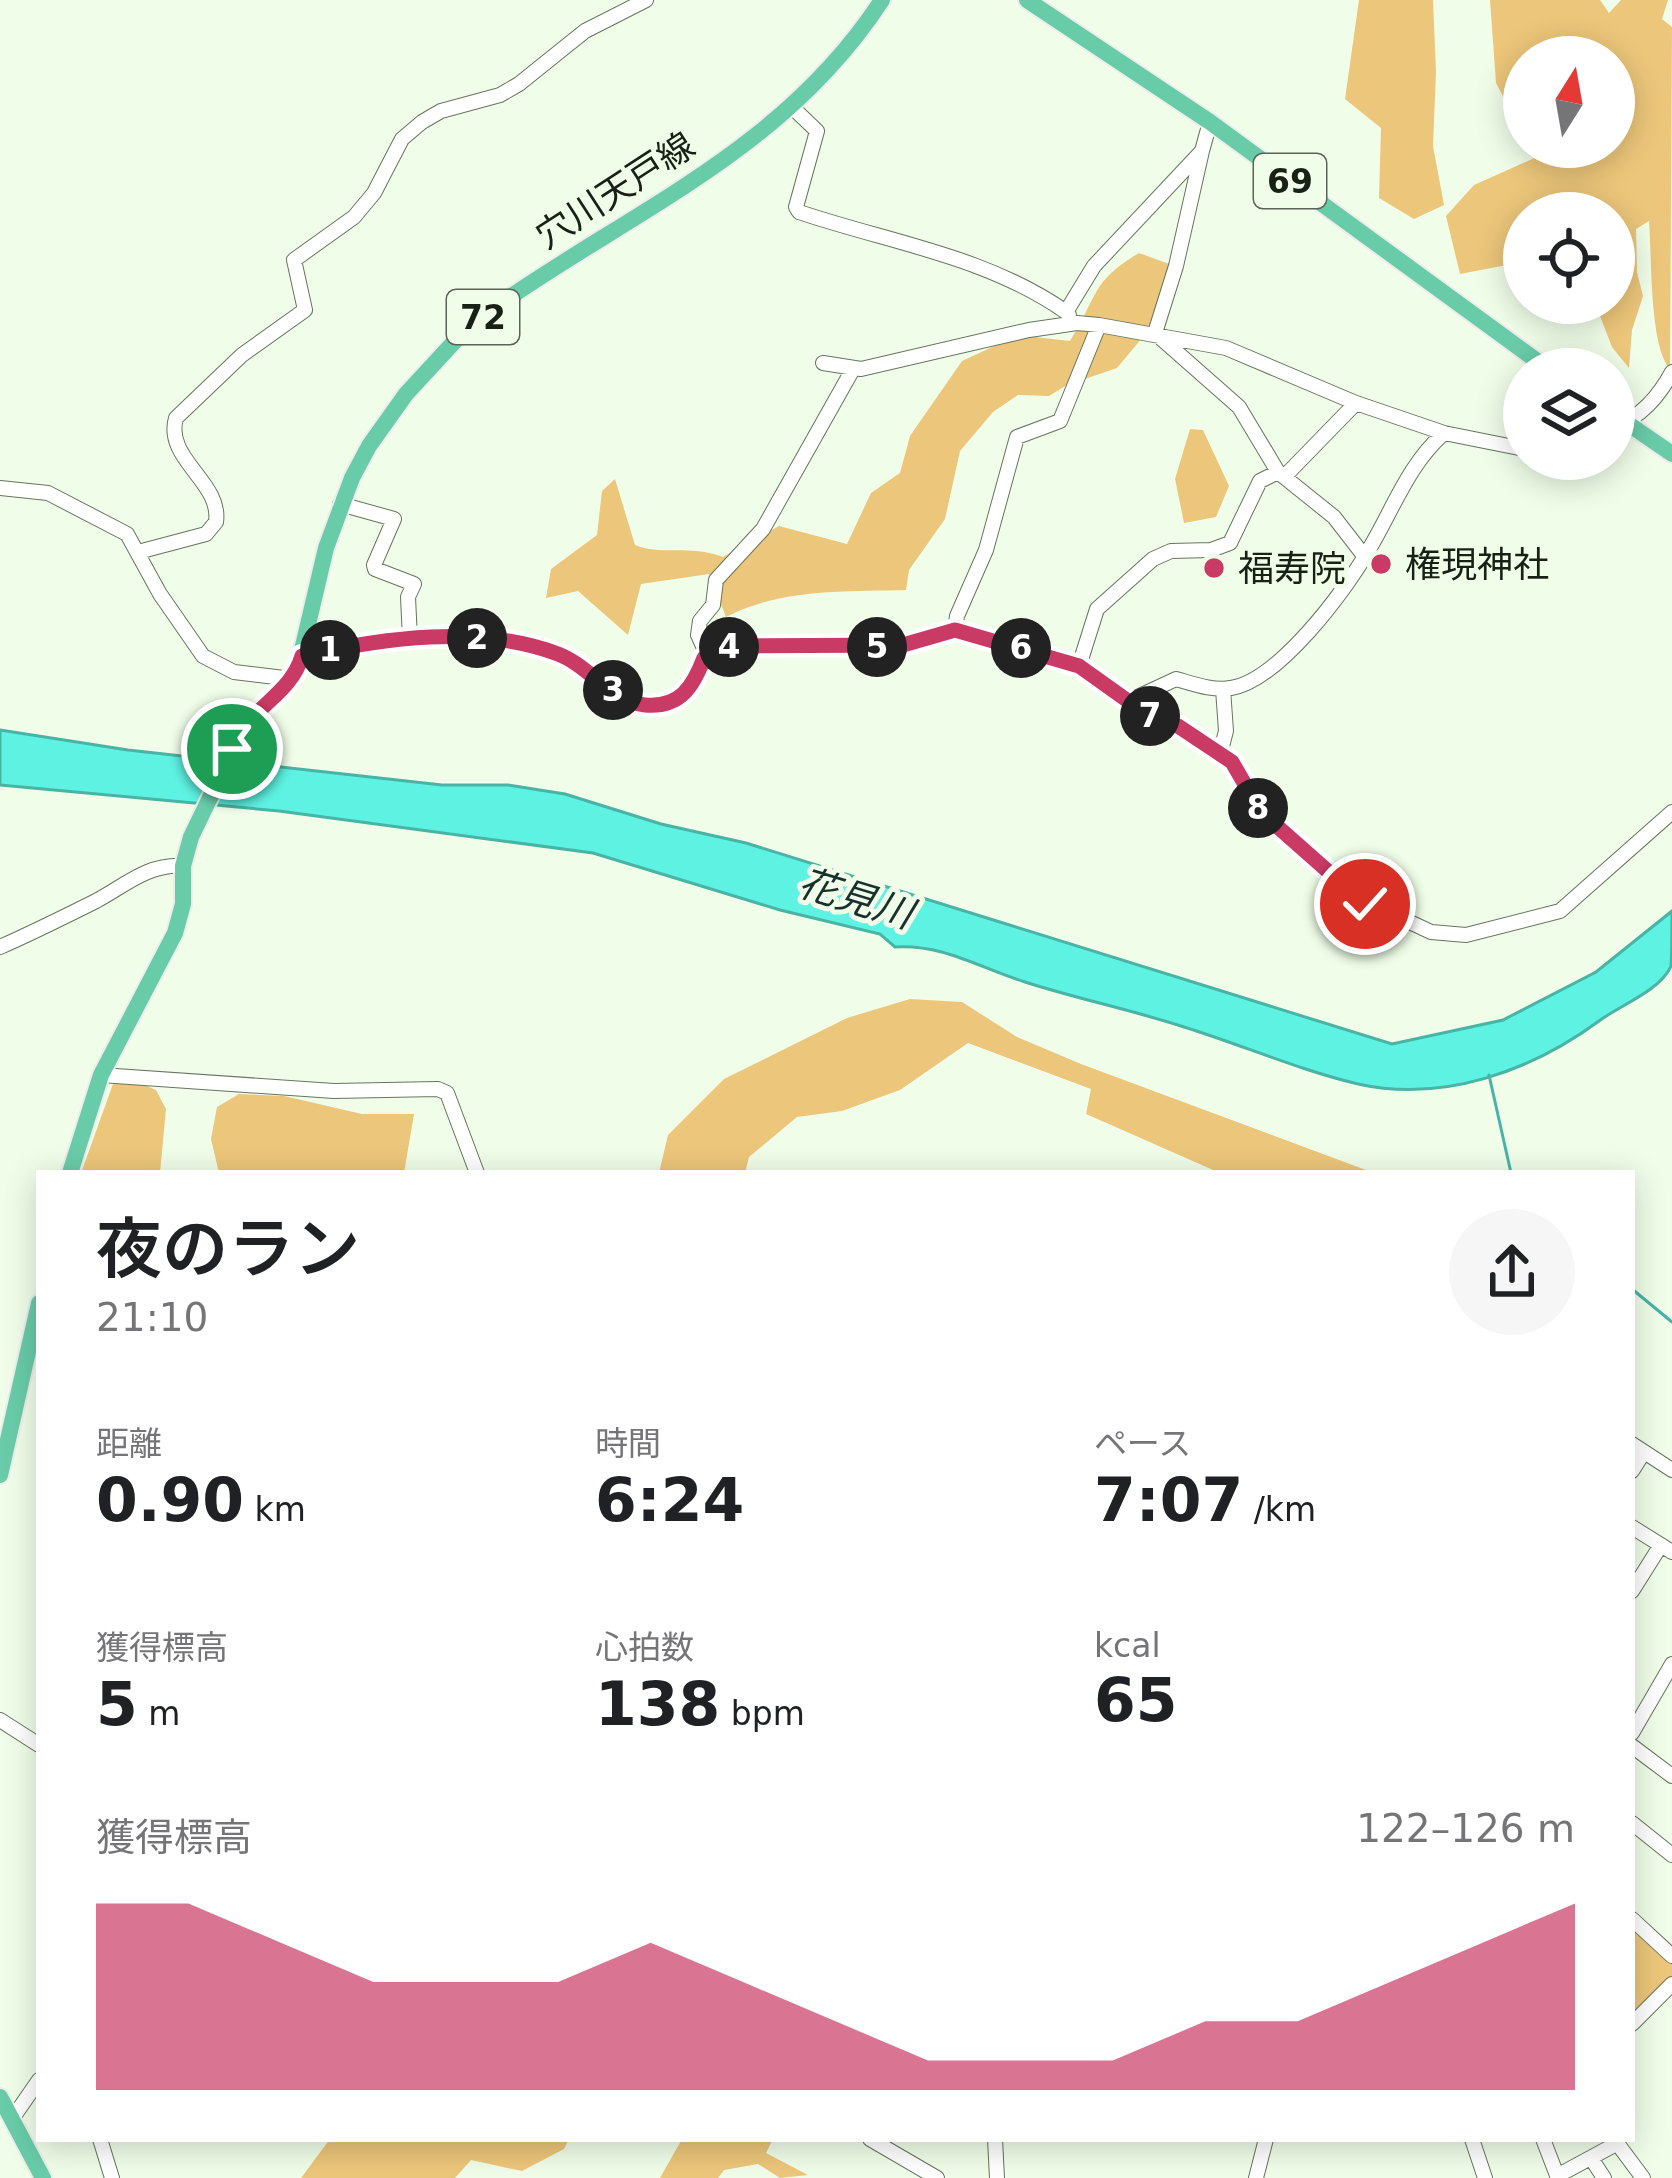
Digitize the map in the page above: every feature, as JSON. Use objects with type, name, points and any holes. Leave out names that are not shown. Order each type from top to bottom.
[{"type":"main road","name":"穴川天戸線","points":[[183,866],[232,749],[255,712],[292,679],[302,656],[340,504],[388,417],[424,372],[470,327],[764,133],[841,57],[881,0]]},
{"type":"main road","name":"69","points":[[1027,0],[1210,122],[1519,348]]},
{"type":"main road","points":[[1635,431],[1672,454]]},
{"type":"main road","name":"72","points":[[71,1170],[101,1075],[175,933],[183,904],[183,866]]},
{"type":"main road","points":[[0,1475],[36,1316]]},
{"type":"main road","points":[[0,2097],[9,2124],[43,2178]]},
{"type":"street","points":[[138,552],[206,535],[216,522],[215,500],[175,441],[176,418],[242,355],[305,310],[294,260],[354,217],[374,193],[402,139],[441,111],[519,84],[585,31],[646,0]]},
{"type":"street","points":[[793,107],[818,130],[796,207],[800,212],[987,267],[1033,290],[1072,318],[1226,348],[1444,434],[1503,445]]},
{"type":"street","points":[[1155,333],[1210,122]]},
{"type":"street","points":[[1072,318],[1094,266],[1202,151]]},
{"type":"street","points":[[824,363],[853,369],[1072,318]]},
{"type":"street","points":[[955,630],[996,516],[1017,437],[1060,422],[1100,325]]},
{"type":"street","points":[[1155,333],[1239,407],[1281,475],[1334,517],[1365,557]]},
{"type":"street","points":[[707,655],[698,635],[700,621],[712,605],[716,580],[763,529],[853,369]]},
{"type":"street","points":[[1635,409],[1662,391],[1672,372]]},
{"type":"street","points":[[1079,666],[1097,609],[1162,554],[1211,550],[1230,543],[1260,481],[1281,475],[1356,403]]},
{"type":"street","points":[[1132,700],[1176,679],[1222,688],[1240,686],[1282,661],[1365,557],[1417,460],[1444,434]]},
{"type":"street","points":[[0,488],[48,493],[127,534],[160,594],[215,666],[292,679]]},
{"type":"street","points":[[340,504],[394,519],[374,565],[414,584],[408,597],[410,639]]},
{"type":"street","points":[[302,656],[410,639],[486,639],[563,656],[624,698],[643,705],[682,697],[707,655],[729,646],[903,645],[955,630],[1079,666],[1149,716],[1178,726],[1240,770],[1261,812],[1317,858],[1350,894],[1444,935],[1466,935],[1560,910],[1672,812]]},
{"type":"street","points":[[1220,754],[1226,731],[1222,688]]},
{"type":"street","points":[[0,947],[102,897],[139,873],[163,865],[183,866]]},
{"type":"street","points":[[101,1075],[334,1091],[438,1090],[447,1093],[476,1170]]},
{"type":"street","points":[[1638,1448],[1672,1470]]},
{"type":"street","points":[[1635,1528],[1666,1549],[1635,1587]]},
{"type":"street","points":[[1635,1728],[1672,1664]]},
{"type":"street","points":[[1659,1685],[1672,1695]]},
{"type":"street","points":[[0,1720],[36,1742]]},
{"type":"street","points":[[1635,1748],[1672,1777]]},
{"type":"street","points":[[1635,1825],[1672,1855]]},
{"type":"street","points":[[1635,1922],[1672,1956]]},
{"type":"street","points":[[1635,2021],[1672,1984]]},
{"type":"street","points":[[9,2124],[36,2084]]},
{"type":"street","points":[[101,2142],[112,2178]]},
{"type":"street","points":[[875,2142],[937,2178]]},
{"type":"street","points":[[994,2142],[997,2178]]},
{"type":"street","points":[[1256,2178],[1265,2142]]},
{"type":"street","points":[[1473,2142],[1485,2178]]},
{"type":"street","points":[[1544,2142],[1558,2177],[1615,2142],[1643,2178]]},
{"type":"street","points":[[1591,2158],[1604,2178]]},
{"type":"shaded area","points":[[1359,0],[1433,0],[1433,146],[1444,205],[1414,219],[1379,198],[1381,128],[1345,99]]},
{"type":"shaded area","points":[[1490,0],[1600,0],[1609,13],[1621,0],[1668,0],[1662,19],[1672,27],[1670,369],[1655,321],[1649,221],[1636,229],[1643,296],[1635,321],[1635,192],[1503,192],[1503,266],[1460,274],[1446,216],[1474,185],[1512,168],[1635,168],[1635,36],[1503,36],[1503,96],[1496,83]]},
{"type":"shaded area","points":[[1139,253],[1172,265],[1152,326],[1117,368],[1049,396],[1018,395],[993,412],[960,451],[945,519],[909,570],[906,590],[791,596],[726,617],[709,574],[641,584],[628,635],[578,591],[546,598],[551,569],[597,535],[602,491],[615,479],[635,545],[645,548],[723,557],[779,526],[847,544],[871,493],[900,473],[910,436],[962,361],[1018,335],[1070,341],[1103,282]]},
{"type":"shaded area","points":[[1603,324],[1634,324],[1631,348],[1612,347]]},
{"type":"shaded area","points":[[1190,429],[1203,430],[1229,486],[1216,517],[1184,523],[1175,479]]},
{"type":"shaded area","points":[[910,999],[962,1002],[1017,1037],[1081,1064],[1366,1170],[1213,1170],[1086,1114],[1091,1089],[968,1043],[900,1090],[842,1111],[797,1117],[749,1157],[746,1170],[660,1170],[668,1135],[724,1079],[847,1018]]},
{"type":"shaded area","points":[[129,1078],[156,1090],[166,1109],[160,1170],[82,1170],[113,1084]]},
{"type":"shaded area","points":[[239,1094],[284,1096],[362,1114],[414,1114],[405,1170],[218,1170],[211,1139],[217,1107]]},
{"type":"shaded area","points":[[1635,1928],[1672,1963],[1672,1979],[1635,2014]]},
{"type":"shaded area","points":[[328,2142],[568,2142],[564,2149],[522,2171],[471,2160],[455,2178],[301,2178]]},
{"type":"shaded area","points":[[680,2142],[772,2142],[766,2153],[808,2175],[780,2178],[758,2164],[724,2170],[718,2178],[660,2178]]},
{"type":"water","name":"花見川","points":[[0,730],[128,750],[565,794],[661,824],[746,843],[1392,1044],[1503,1020],[1596,972],[1672,911],[1671,966],[1639,997],[1545,1055],[1454,1086],[1390,1089],[1336,1078],[945,953],[895,947],[880,934],[780,910],[593,853],[279,811],[0,785]]},
{"type":"waterway","points":[[1489,1075],[1510,1170]]},
{"type":"waterway","points":[[1635,1291],[1672,1322]]},
{"type":"place","name":"権現神社","points":[[1381,564]]},
{"type":"place","name":"福寿院","points":[[1214,568]]},
{"type":"route","points":[[232,749],[255,712],[296,674],[302,656],[361,644],[461,638],[536,648],[563,656],[624,698],[643,705],[682,697],[704,658],[729,646],[869,648],[903,645],[955,630],[1091,671],[1149,716],[1178,726],[1232,762],[1261,812],[1365,904]]}]
